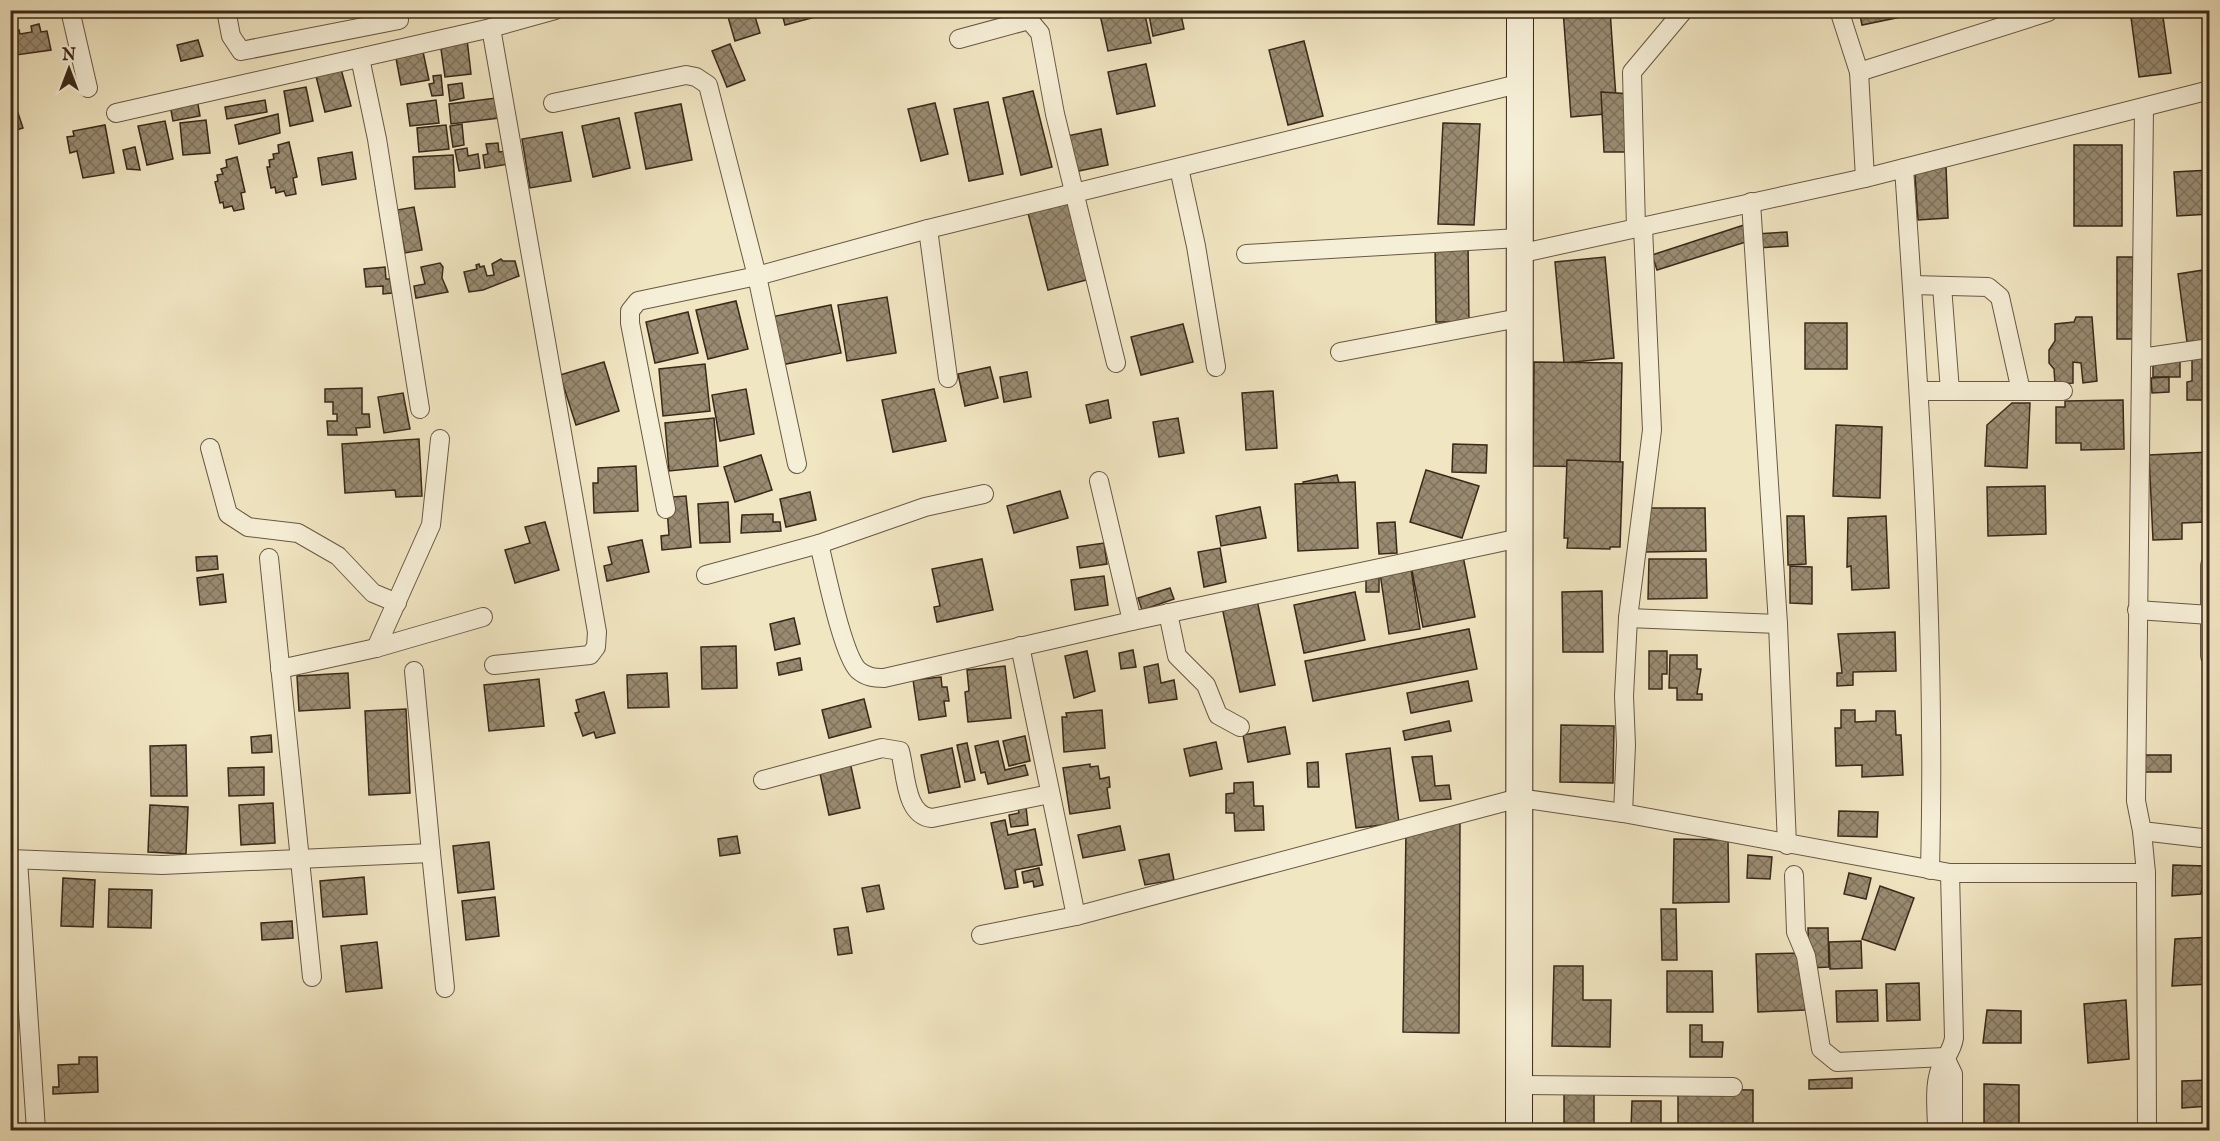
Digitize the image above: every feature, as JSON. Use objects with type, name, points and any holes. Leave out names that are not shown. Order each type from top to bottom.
[{"type":"main road","points":[[1519,1131],[1519,246],[1522,83],[1520,10]]},
{"type":"street","points":[[70,10],[88,88]]},
{"type":"street","points":[[226,10],[231,36],[240,51],[399,20]]},
{"type":"street","points":[[116,113],[491,28],[555,10]]},
{"type":"street","points":[[1623,813],[1626,746],[1624,696],[1628,618],[1652,430],[1632,72],[1684,10]]},
{"type":"street","points":[[1839,10],[1859,72],[1865,178]]},
{"type":"street","points":[[1859,72],[2048,12]]},
{"type":"street","points":[[959,39],[1029,20],[1040,33],[1074,193],[1116,363]]},
{"type":"street","points":[[491,28],[597,632],[596,647],[590,655],[494,665]]},
{"type":"street","points":[[360,58],[377,139],[420,409]]},
{"type":"street","points":[[553,103],[686,75],[696,77],[708,85],[757,276],[797,464]]},
{"type":"street","points":[[666,509],[630,323],[630,310],[638,301],[757,276],[928,229],[1522,83]]},
{"type":"street","points":[[1246,254],[1519,246],[1639,228],[1865,178],[2210,90]]},
{"type":"street","points":[[2144,108],[2136,801],[2142,831],[2145,873],[2147,1131]]},
{"type":"street","points":[[1179,168],[1196,246],[1216,367]]},
{"type":"street","points":[[1904,168],[1919,391],[1933,740],[1930,870]]},
{"type":"street","points":[[1750,202],[1778,624],[1787,845]]},
{"type":"street","points":[[928,229],[948,378]]},
{"type":"street","points":[[1912,285],[1988,287],[2000,297],[2021,391]]},
{"type":"street","points":[[1941,286],[1950,391]]},
{"type":"street","points":[[1340,352],[1519,318]]},
{"type":"street","points":[[2141,358],[2210,348]]},
{"type":"street","points":[[1919,391],[2063,391]]},
{"type":"street","points":[[376,648],[431,525],[440,439]]},
{"type":"street","points":[[210,448],[228,514],[248,527],[298,533],[338,556],[373,593],[397,603]]},
{"type":"street","points":[[1099,481],[1132,621]]},
{"type":"street","points":[[706,575],[819,544],[925,507],[984,494]]},
{"type":"street","points":[[819,544],[847,648],[857,669],[869,677],[884,678],[1168,613],[1520,538]]},
{"type":"street","points":[[269,558],[312,977]]},
{"type":"street","points":[[2210,565],[2210,656]]},
{"type":"street","points":[[2137,610],[2209,615]]},
{"type":"street","points":[[1168,613],[1177,656],[1206,685],[1218,715],[1240,727]]},
{"type":"street","points":[[280,669],[376,648],[483,617]]},
{"type":"street","points":[[1628,618],[1778,624]]},
{"type":"street","points":[[1020,646],[1077,916]]},
{"type":"street","points":[[414,671],[445,988]]},
{"type":"street","points":[[763,780],[882,748],[893,748],[900,751],[911,800],[916,812],[923,817],[932,818],[1050,794]]},
{"type":"street","points":[[981,935],[1077,916],[1519,798],[1623,813],[1787,845],[1950,873],[2145,873]]},
{"type":"street","points":[[2142,831],[2210,839]]},
{"type":"street","points":[[36,1131],[14,860],[162,865],[228,864],[299,858],[430,853]]},
{"type":"street","points":[[1937,1131],[1937,1080],[1945,1057],[1951,1051],[1954,1038],[1950,873]]},
{"type":"street","points":[[1794,875],[1796,932],[1806,956],[1821,1049],[1837,1062],[1945,1057]]},
{"type":"street","points":[[1945,1057],[1953,1074],[1953,1131]]},
{"type":"street","points":[[1519,1085],[1733,1087]]},
{"type":"building","points":[[726,10],[753,10],[760,33],[735,41]]},
{"type":"building","points":[[781,10],[817,10],[819,16],[785,25]]},
{"type":"building","points":[[1099,10],[1144,10],[1151,43],[1108,51]]},
{"type":"building","points":[[1148,10],[1180,10],[1184,29],[1153,36]]},
{"type":"building","points":[[1182,10],[1212,10],[1183,17]]},
{"type":"building","points":[[1238,10],[1272,10],[1239,17]]},
{"type":"building","points":[[1563,10],[1610,10],[1617,113],[1571,117]]},
{"type":"building","points":[[1859,10],[1910,10],[1911,15],[1862,25]]},
{"type":"building","points":[[2130,10],[2162,10],[2171,73],[2139,77]]},
{"type":"building","points":[[39,24],[41,32],[47,31],[51,50],[16,55],[14,43],[10,44],[10,32],[19,30],[20,34],[32,32],[31,26]]},
{"type":"building","points":[[467,39],[471,74],[445,77],[440,42]]},
{"type":"building","points":[[198,40],[203,56],[181,61],[177,45]]},
{"type":"building","points":[[1304,41],[1323,116],[1288,125],[1269,50]]},
{"type":"building","points":[[730,44],[745,80],[727,87],[712,51]]},
{"type":"building","points":[[422,47],[429,80],[401,85],[395,53]]},
{"type":"building","points":[[1146,64],[1155,106],[1117,114],[1108,72]]},
{"type":"building","points":[[341,69],[351,106],[325,112],[316,76]]},
{"type":"building","points":[[441,75],[443,95],[432,96],[429,84],[434,83],[433,76]]},
{"type":"building","points":[[462,83],[464,98],[450,101],[448,85]]},
{"type":"building","points":[[306,87],[313,121],[290,126],[284,91]]},
{"type":"building","points":[[1033,91],[1052,167],[1021,175],[1003,98]]},
{"type":"building","points":[[1601,92],[1632,94],[1632,152],[1604,152]]},
{"type":"building","points":[[496,98],[499,118],[451,124],[449,104]]},
{"type":"building","points":[[197,99],[200,116],[173,121],[170,105]]},
{"type":"building","points":[[265,100],[267,112],[227,119],[225,107]]},
{"type":"building","points":[[436,100],[439,123],[410,126],[407,104]]},
{"type":"building","points":[[14,101],[23,128],[10,132],[10,102]]},
{"type":"building","points":[[988,102],[1003,174],[969,181],[954,109]]},
{"type":"building","points":[[935,103],[948,154],[921,161],[908,109]]},
{"type":"building","points":[[681,104],[692,160],[646,169],[635,113]]},
{"type":"building","points":[[278,114],[280,133],[239,144],[235,125]]},
{"type":"building","points":[[619,118],[630,168],[593,177],[582,126]]},
{"type":"building","points":[[206,120],[210,153],[183,155],[180,123]]},
{"type":"building","points":[[165,121],[173,159],[147,165],[138,126]]},
{"type":"building","points":[[1443,123],[1480,124],[1474,225],[1438,224]]},
{"type":"building","points":[[462,124],[464,145],[453,147],[450,126]]},
{"type":"building","points":[[105,125],[114,173],[83,178],[77,151],[70,153],[67,137],[74,136],[73,131]]},
{"type":"building","points":[[446,125],[449,149],[419,152],[417,128]]},
{"type":"building","points":[[1101,129],[1108,165],[1069,173],[1062,137]]},
{"type":"building","points":[[562,132],[571,181],[530,188],[522,139]]},
{"type":"building","points":[[289,142],[297,177],[293,178],[296,194],[286,196],[284,191],[276,193],[275,187],[271,188],[267,167],[270,167],[269,160],[274,159],[273,154],[279,153],[278,145]]},
{"type":"building","points":[[498,143],[499,152],[507,151],[509,164],[485,168],[483,155],[488,154],[486,144]]},
{"type":"building","points":[[2074,145],[2122,145],[2122,226],[2074,226]]},
{"type":"building","points":[[135,147],[140,170],[127,169],[123,150]]},
{"type":"building","points":[[467,148],[468,156],[478,154],[480,168],[459,171],[455,150]]},
{"type":"building","points":[[352,152],[356,179],[322,185],[318,158]]},
{"type":"building","points":[[453,155],[455,187],[415,189],[413,157]]},
{"type":"building","points":[[237,157],[245,192],[241,193],[244,209],[234,211],[232,206],[224,208],[223,202],[220,203],[215,182],[218,181],[217,175],[223,174],[221,169],[227,167],[226,160]]},
{"type":"building","points":[[10,161],[13,161],[17,190],[10,191]]},
{"type":"building","points":[[1946,166],[1948,218],[1918,220],[1915,174]]},
{"type":"building","points":[[2210,170],[2210,214],[2177,216],[2174,172]]},
{"type":"building","points":[[1074,202],[1094,278],[1048,290],[1028,213]]},
{"type":"building","points":[[414,207],[422,250],[405,253],[397,210]]},
{"type":"building","points":[[1747,224],[1752,240],[1657,270],[1652,255]]},
{"type":"building","points":[[1787,232],[1788,246],[1758,248],[1756,234]]},
{"type":"building","points":[[1435,244],[1468,244],[1469,322],[1436,322]]},
{"type":"building","points":[[1605,257],[1614,358],[1564,363],[1555,262]]},
{"type":"building","points":[[2117,257],[2133,257],[2133,339],[2117,339]]},
{"type":"building","points":[[501,259],[515,261],[519,276],[483,290],[469,292],[464,272],[477,269],[476,265],[479,264],[480,267],[484,266],[487,276],[494,275],[492,264]]},
{"type":"building","points":[[440,263],[443,267],[442,278],[448,292],[416,298],[414,286],[425,284],[421,267]]},
{"type":"building","points":[[385,267],[386,279],[390,279],[392,293],[383,294],[383,286],[366,287],[364,269]]},
{"type":"building","points":[[2210,269],[2210,339],[2187,342],[2178,274]]},
{"type":"building","points":[[887,297],[896,353],[847,361],[838,305]]},
{"type":"building","points":[[736,301],[748,349],[708,359],[696,310]]},
{"type":"building","points":[[831,305],[841,353],[781,365],[771,317]]},
{"type":"building","points":[[688,312],[698,353],[655,363],[646,322]]},
{"type":"building","points":[[2076,317],[2092,317],[2097,381],[2083,383],[2081,363],[2073,362],[2073,383],[2055,384],[2054,369],[2049,363],[2049,350],[2055,341],[2055,324],[2074,322]]},
{"type":"building","points":[[1805,323],[1847,323],[1847,369],[1805,369]]},
{"type":"building","points":[[1183,324],[1193,362],[1141,375],[1131,337]]},
{"type":"building","points":[[2192,354],[2210,355],[2210,395],[2204,394],[2204,400],[2187,400],[2187,382],[2192,381]]},
{"type":"building","points":[[2153,359],[2180,359],[2180,377],[2153,377]]},
{"type":"building","points":[[604,362],[619,411],[576,425],[560,375]]},
{"type":"building","points":[[1534,362],[1622,363],[1620,467],[1533,466]]},
{"type":"building","points":[[705,364],[710,411],[663,416],[659,369]]},
{"type":"building","points":[[990,367],[998,398],[965,406],[958,374]]},
{"type":"building","points":[[1027,372],[1031,397],[1004,402],[1000,377]]},
{"type":"building","points":[[2169,377],[2169,392],[2152,393],[2151,378]]},
{"type":"building","points":[[362,388],[362,414],[369,414],[370,427],[356,428],[357,435],[328,435],[327,421],[337,421],[337,414],[333,414],[333,402],[325,402],[325,389]]},
{"type":"building","points":[[746,389],[754,434],[720,441],[712,395]]},
{"type":"building","points":[[934,389],[946,441],[893,452],[882,400]]},
{"type":"building","points":[[1273,391],[1277,448],[1246,450],[1242,393]]},
{"type":"building","points":[[403,393],[410,429],[384,433],[378,397]]},
{"type":"building","points":[[1108,400],[1111,418],[1090,423],[1086,405]]},
{"type":"building","points":[[2123,400],[2124,449],[2081,450],[2081,443],[2056,443],[2056,407],[2065,407],[2065,401]]},
{"type":"building","points":[[2012,403],[2030,403],[2027,468],[1985,466],[1987,425]]},
{"type":"building","points":[[714,418],[718,466],[669,471],[665,423]]},
{"type":"building","points":[[1178,418],[1184,453],[1159,457],[1153,422]]},
{"type":"building","points":[[1836,425],[1882,427],[1880,498],[1833,496]]},
{"type":"building","points":[[419,439],[422,496],[396,497],[395,490],[345,493],[342,444]]},
{"type":"building","points":[[1453,444],[1487,445],[1486,473],[1452,472]]},
{"type":"building","points":[[2210,452],[2210,490],[2203,490],[2205,522],[2182,523],[2182,539],[2153,540],[2149,455]]},
{"type":"building","points":[[761,455],[772,490],[735,502],[724,467]]},
{"type":"building","points":[[1567,460],[1623,462],[1620,547],[1610,547],[1610,549],[1567,548],[1568,538],[1564,538]]},
{"type":"building","points":[[636,466],[638,511],[594,513],[593,483],[598,483],[598,468]]},
{"type":"building","points":[[1426,470],[1479,486],[1462,538],[1410,522]]},
{"type":"building","points":[[1337,475],[1340,487],[1305,494],[1303,482]]},
{"type":"building","points":[[1355,482],[1358,548],[1298,551],[1295,484]]},
{"type":"building","points":[[2045,486],[2046,534],[1988,536],[1987,487]]},
{"type":"building","points":[[1060,491],[1068,518],[1014,533],[1007,506]]},
{"type":"building","points":[[810,492],[816,520],[786,527],[780,499]]},
{"type":"building","points":[[686,496],[691,547],[662,550],[661,536],[669,535],[667,509],[672,497]]},
{"type":"building","points":[[728,502],[730,542],[700,543],[698,504]]},
{"type":"building","points":[[1260,507],[1266,538],[1221,546],[1216,516]]},
{"type":"building","points":[[1645,508],[1705,508],[1706,551],[1644,552]]},
{"type":"building","points":[[773,514],[773,522],[780,522],[781,531],[741,533],[742,515]]},
{"type":"building","points":[[1787,516],[1804,516],[1806,564],[1788,565]]},
{"type":"building","points":[[1886,516],[1889,588],[1852,590],[1851,566],[1847,567],[1848,518]]},
{"type":"building","points":[[545,522],[559,570],[515,583],[505,550],[530,543],[525,527]]},
{"type":"building","points":[[1395,522],[1397,553],[1379,554],[1377,523]]},
{"type":"building","points":[[642,540],[649,572],[607,581],[604,566],[612,564],[608,547]]},
{"type":"building","points":[[1104,543],[1107,564],[1080,568],[1077,547]]},
{"type":"building","points":[[1220,548],[1226,582],[1204,587],[1198,552]]},
{"type":"building","points":[[217,556],[218,569],[197,571],[196,557]]},
{"type":"building","points":[[1463,556],[1475,617],[1423,627],[1411,566]]},
{"type":"building","points":[[982,559],[993,610],[937,622],[934,607],[940,606],[932,569]]},
{"type":"building","points":[[1649,559],[1706,559],[1707,598],[1648,599]]},
{"type":"building","points":[[1790,566],[1812,567],[1812,604],[1790,603]]},
{"type":"building","points":[[1411,569],[1420,629],[1389,634],[1380,573]]},
{"type":"building","points":[[223,574],[226,602],[200,605],[197,578]]},
{"type":"building","points":[[1104,576],[1108,605],[1075,610],[1071,580]]},
{"type":"building","points":[[1366,577],[1379,577],[1379,592],[1366,592]]},
{"type":"building","points":[[1170,588],[1174,599],[1142,610],[1138,598]]},
{"type":"building","points":[[1602,591],[1603,652],[1563,652],[1562,592]]},
{"type":"building","points":[[1355,592],[1365,640],[1304,653],[1294,605]]},
{"type":"building","points":[[1257,600],[1275,685],[1240,692],[1222,607]]},
{"type":"building","points":[[794,618],[800,644],[775,650],[770,624]]},
{"type":"building","points":[[1469,629],[1477,669],[1313,701],[1305,661]]},
{"type":"building","points":[[1895,632],[1896,671],[1853,672],[1853,685],[1837,686],[1837,673],[1842,673],[1838,634]]},
{"type":"building","points":[[736,646],[737,688],[702,689],[701,647]]},
{"type":"building","points":[[1133,650],[1136,667],[1121,669],[1119,653]]},
{"type":"building","points":[[1087,651],[1095,691],[1074,698],[1065,656]]},
{"type":"building","points":[[1649,651],[1667,651],[1667,674],[1662,674],[1662,689],[1649,689]]},
{"type":"building","points":[[1670,655],[1697,655],[1697,669],[1701,669],[1697,694],[1702,694],[1702,700],[1677,700],[1677,688],[1669,688]]},
{"type":"building","points":[[800,658],[802,670],[779,675],[777,663]]},
{"type":"building","points":[[1158,664],[1161,683],[1174,680],[1177,699],[1149,703],[1144,667]]},
{"type":"building","points":[[1005,666],[1011,718],[968,722],[965,692],[969,691],[967,670]]},
{"type":"building","points":[[348,673],[350,708],[299,711],[297,676]]},
{"type":"building","points":[[667,673],[669,707],[628,708],[627,675]]},
{"type":"building","points":[[941,677],[942,687],[947,687],[949,701],[944,701],[946,716],[919,720],[913,680]]},
{"type":"building","points":[[539,679],[544,726],[489,731],[484,685]]},
{"type":"building","points":[[1468,681],[1472,701],[1411,713],[1407,693]]},
{"type":"building","points":[[604,692],[615,733],[596,738],[594,732],[583,736],[575,713],[579,712],[576,700]]},
{"type":"building","points":[[864,699],[871,727],[829,738],[822,710]]},
{"type":"building","points":[[406,709],[410,793],[369,795],[365,711]]},
{"type":"building","points":[[1102,710],[1105,748],[1064,752],[1062,717],[1067,717],[1066,713]]},
{"type":"building","points":[[1841,710],[1855,710],[1855,722],[1876,721],[1876,711],[1895,711],[1896,735],[1901,735],[1903,775],[1862,777],[1862,765],[1836,766],[1835,728],[1841,728]]},
{"type":"building","points":[[1449,721],[1451,731],[1405,740],[1403,731]]},
{"type":"building","points":[[1561,725],[1614,726],[1613,783],[1560,782]]},
{"type":"building","points":[[1285,727],[1290,754],[1248,762],[1243,735]]},
{"type":"building","points":[[271,735],[272,752],[252,753],[251,737]]},
{"type":"building","points":[[1025,736],[1030,761],[1009,766],[1003,741]]},
{"type":"building","points":[[998,741],[1005,770],[1025,765],[1028,775],[988,784],[985,772],[981,773],[975,746]]},
{"type":"building","points":[[1216,742],[1222,769],[1190,776],[1184,749]]},
{"type":"building","points":[[967,743],[975,780],[965,782],[957,745]]},
{"type":"building","points":[[186,745],[187,796],[151,796],[150,746]]},
{"type":"building","points":[[952,748],[960,787],[929,793],[921,755]]},
{"type":"building","points":[[1390,748],[1399,823],[1356,828],[1346,754]]},
{"type":"building","points":[[2141,755],[2171,755],[2171,772],[2141,772]]},
{"type":"building","points":[[1432,756],[1435,786],[1449,785],[1451,799],[1420,801],[1412,757]]},
{"type":"building","points":[[850,762],[860,808],[829,815],[819,769]]},
{"type":"building","points":[[1318,762],[1319,787],[1308,787],[1307,763]]},
{"type":"building","points":[[1090,764],[1090,767],[1098,766],[1100,779],[1109,777],[1110,787],[1107,788],[1110,808],[1070,814],[1063,768]]},
{"type":"building","points":[[264,767],[264,795],[229,796],[228,768]]},
{"type":"building","points":[[1253,782],[1254,806],[1263,806],[1264,830],[1235,831],[1234,813],[1226,813],[1226,794],[1234,793],[1234,783]]},
{"type":"building","points":[[273,803],[275,843],[241,845],[239,805]]},
{"type":"building","points":[[150,805],[188,807],[186,854],[148,852]]},
{"type":"building","points":[[1026,807],[1028,825],[1011,827],[1009,815],[1019,813],[1018,808]]},
{"type":"building","points":[[1839,811],[1878,812],[1877,837],[1838,836]]},
{"type":"building","points":[[1005,820],[1008,835],[1035,829],[1042,865],[1015,870],[1018,887],[1005,889],[991,823]]},
{"type":"building","points":[[1460,820],[1459,1033],[1403,1032],[1406,830]]},
{"type":"building","points":[[1120,826],[1125,850],[1083,858],[1078,835]]},
{"type":"building","points":[[737,836],[740,853],[720,856],[718,839]]},
{"type":"building","points":[[1674,839],[1728,840],[1729,902],[1673,903]]},
{"type":"building","points":[[489,842],[494,889],[458,893],[453,846]]},
{"type":"building","points":[[1169,854],[1174,880],[1145,885],[1139,860]]},
{"type":"building","points":[[1748,855],[1772,857],[1770,879],[1747,878]]},
{"type":"building","points":[[2173,865],[2206,866],[2201,894],[2172,896]]},
{"type":"building","points":[[1039,868],[1043,885],[1034,887],[1033,881],[1024,883],[1022,872]]},
{"type":"building","points":[[1849,873],[1871,878],[1866,899],[1844,894]]},
{"type":"building","points":[[364,877],[367,914],[323,917],[320,881]]},
{"type":"building","points":[[63,878],[95,880],[93,927],[61,926]]},
{"type":"building","points":[[879,885],[884,909],[867,912],[862,888]]},
{"type":"building","points":[[1880,886],[1914,898],[1895,950],[1862,939]]},
{"type":"building","points":[[109,889],[152,890],[151,928],[108,927]]},
{"type":"building","points":[[495,897],[499,936],[466,940],[462,901]]},
{"type":"building","points":[[1661,909],[1676,909],[1677,960],[1662,960]]},
{"type":"building","points":[[292,921],[293,938],[262,940],[261,923]]},
{"type":"building","points":[[848,927],[852,953],[838,955],[834,929]]},
{"type":"building","points":[[1808,928],[1828,928],[1829,967],[1809,968]]},
{"type":"building","points":[[2210,937],[2210,984],[2172,986],[2175,939]]},
{"type":"building","points":[[1861,941],[1862,968],[1830,969],[1829,942]]},
{"type":"building","points":[[377,942],[382,988],[346,992],[341,946]]},
{"type":"building","points":[[1804,953],[1805,1010],[1758,1012],[1756,954]]},
{"type":"building","points":[[1554,966],[1583,966],[1583,1000],[1611,1000],[1610,1047],[1552,1046]]},
{"type":"building","points":[[1667,971],[1712,971],[1713,1012],[1667,1012]]},
{"type":"building","points":[[1919,983],[1920,1020],[1887,1021],[1886,984]]},
{"type":"building","points":[[1877,990],[1878,1021],[1837,1022],[1836,991]]},
{"type":"building","points":[[2126,1000],[2129,1059],[2088,1063],[2084,1004]]},
{"type":"building","points":[[1987,1010],[2021,1011],[2021,1043],[1983,1043]]},
{"type":"building","points":[[1690,1025],[1702,1025],[1702,1042],[1723,1042],[1722,1057],[1690,1057]]},
{"type":"building","points":[[79,1057],[97,1057],[98,1092],[53,1094],[53,1087],[59,1087],[58,1065],[79,1064]]},
{"type":"building","points":[[10,1060],[13,1060],[14,1085],[10,1085]]},
{"type":"building","points":[[1852,1078],[1852,1088],[1809,1089],[1809,1080]]},
{"type":"building","points":[[2210,1080],[2210,1106],[2182,1108],[2182,1081]]},
{"type":"building","points":[[1984,1084],[2019,1085],[2019,1130],[1984,1130]]},
{"type":"building","points":[[1564,1089],[1594,1089],[1594,1130],[1564,1130]]},
{"type":"building","points":[[1678,1089],[1753,1090],[1753,1130],[1678,1130]]},
{"type":"building","points":[[10,1093],[15,1093],[16,1115],[10,1115]]},
{"type":"building","points":[[1632,1101],[1661,1101],[1661,1130],[1631,1130]]}]
